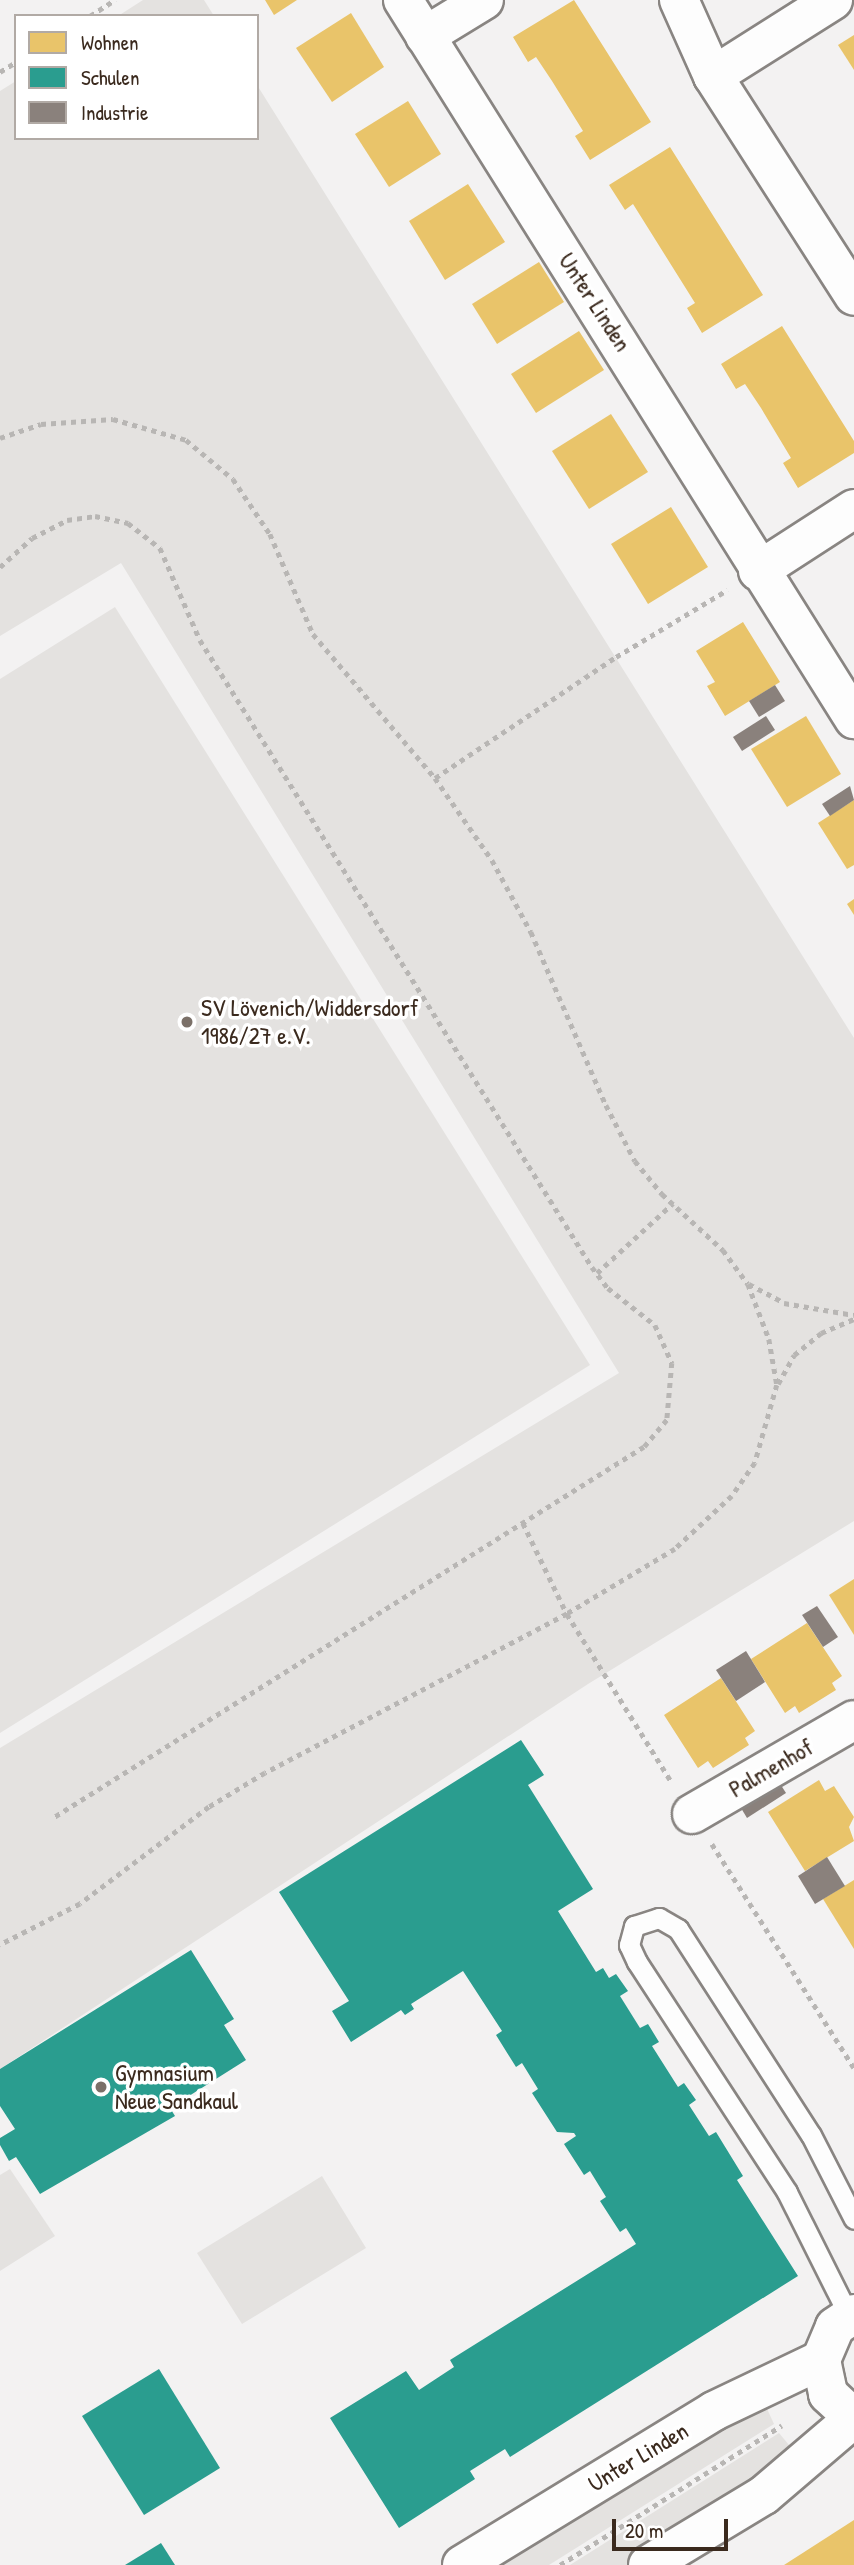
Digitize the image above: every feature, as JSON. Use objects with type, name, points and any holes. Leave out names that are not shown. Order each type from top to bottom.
[{"type":"street","name":"Unter Linden","points":[[403,0],[637,368],[758,571],[854,719]]},
{"type":"street","points":[[425,36],[484,0]]},
{"type":"street","points":[[679,0],[713,76],[854,296]]},
{"type":"street","points":[[713,76],[833,0]]},
{"type":"street","points":[[758,571],[854,509]]},
{"type":"street","name":"Palmenhof","points":[[692,1814],[853,1724]]},
{"type":"street","points":[[648,2565],[764,2495],[854,2418],[828,2394],[821,2360],[830,2335],[851,2315]]},
{"type":"street","name":"Unter Linden","points":[[462,2565],[714,2411],[821,2360]]},
{"type":"lane","points":[[851,2315],[787,2192],[637,1962],[629,1945],[634,1926],[646,1918],[659,1918],[678,1929],[811,2136],[854,2219]]},
{"type":"path","points":[[93,14],[115,0]]},
{"type":"path","points":[[0,438],[41,424],[113,419],[186,440],[214,459],[251,502],[270,534],[313,634],[435,778],[492,860],[531,932],[606,1105],[635,1161],[673,1203],[723,1250],[748,1284],[769,1339],[777,1385]]},
{"type":"path","points":[[0,567],[32,538],[67,520],[95,516],[128,523],[160,548],[200,640],[597,1273],[608,1288],[655,1325],[672,1363],[667,1420],[645,1447],[52,1819]]},
{"type":"path","points":[[435,778],[616,657],[758,571]]},
{"type":"path","points":[[597,1273],[673,1203]]},
{"type":"path","points":[[748,1284],[784,1303],[854,1317]]},
{"type":"path","points":[[0,1945],[80,1904],[209,1807],[265,1773],[568,1614],[675,1549],[732,1496],[755,1463],[777,1385],[794,1355],[821,1333],[854,1317]]},
{"type":"path","points":[[523,1522],[568,1614]]},
{"type":"path","points":[[560,2565],[786,2423]]},
{"type":"shaded area","points":[[143,0],[204,0],[213,14],[121,14]]},
{"type":"shaded area","points":[[14,82],[14,140],[259,140],[259,88],[854,1038],[854,1521],[588,1684],[0,2069],[0,1748],[619,1373],[121,563],[0,636],[0,91]]},
{"type":"shaded area","name":"SV Lövenich/Widdersdorf 1986/27 e.V.","points":[[115,607],[590,1365],[0,1733],[0,679]]},
{"type":"shaded area","points":[[10,2169],[55,2236],[0,2271],[0,2175]]},
{"type":"shaded area","points":[[322,2176],[366,2248],[242,2324],[197,2253]]},
{"type":"shaded area","points":[[763,2400],[774,2424],[549,2565],[486,2565]]},
{"type":"shaded area","points":[[779,2433],[794,2451],[629,2565],[570,2565]]},
{"type":"building: Wohnen","points":[[265,0],[297,0],[274,15]]},
{"type":"building: Wohnen","points":[[574,0],[651,122],[590,160],[575,136],[583,131],[552,81],[536,57],[528,62],[513,37]]},
{"type":"building: Wohnen","points":[[351,13],[384,67],[332,102],[296,48]]},
{"type":"building: Wohnen","points":[[854,35],[854,70],[838,45]]},
{"type":"building: Wohnen","points":[[408,101],[441,154],[389,187],[355,134]]},
{"type":"building: Wohnen","points":[[670,147],[763,295],[702,333],[687,308],[695,303],[633,204],[625,210],[609,185]]},
{"type":"building: Wohnen","points":[[468,184],[505,242],[445,280],[409,221]]},
{"type":"building: Wohnen","points":[[539,262],[564,302],[497,344],[472,304]]},
{"type":"building: Wohnen","points":[[782,326],[854,441],[854,453],[798,488],[783,463],[791,458],[761,408],[745,384],[736,389],[721,364]]},
{"type":"building: Wohnen","points":[[579,331],[604,370],[536,413],[511,374]]},
{"type":"building: Wohnen","points":[[611,414],[648,472],[589,509],[552,451]]},
{"type":"building: Wohnen","points":[[671,507],[708,567],[648,604],[611,544]]},
{"type":"building: Wohnen","points":[[743,622],[780,682],[725,716],[707,686],[715,682],[696,651]]},
{"type":"building: Wohnen","points":[[806,716],[841,774],[787,807],[751,749]]},
{"type":"building: Wohnen","points":[[854,800],[854,865],[847,869],[818,823]]},
{"type":"building: Wohnen","points":[[854,899],[854,915],[847,904]]},
{"type":"building: Wohnen","points":[[854,1579],[854,1635],[829,1595]]},
{"type":"building: Wohnen","points":[[807,1623],[842,1676],[832,1683],[836,1690],[799,1713],[795,1706],[785,1713],[751,1659]]},
{"type":"building: Wohnen","points":[[721,1678],[755,1731],[745,1738],[749,1745],[713,1768],[708,1761],[698,1768],[664,1715]]},
{"type":"building: Wohnen","points":[[819,1780],[825,1791],[834,1786],[854,1817],[849,1827],[854,1841],[805,1871],[768,1812]]},
{"type":"building: Wohnen","points":[[854,1880],[854,1949],[823,1899]]},
{"type":"building: Wohnen","points":[[854,2520],[854,2565],[784,2565]]},
{"type":"building: Schulen","points":[[521,1740],[544,1775],[528,1785],[593,1889],[558,1911],[596,1972],[603,1968],[609,1978],[616,1974],[628,1991],[620,1996],[640,2028],[648,2024],[659,2042],[652,2046],[678,2087],[684,2083],[696,2100],[689,2105],[709,2136],[716,2132],[743,2176],[737,2180],[798,2276],[510,2457],[505,2449],[470,2471],[475,2479],[399,2528],[330,2418],[406,2371],[419,2390],[454,2367],[450,2360],[636,2244],[626,2228],[620,2232],[600,2201],[606,2197],[590,2171],[584,2175],[564,2144],[576,2136],[574,2133],[557,2132],[532,2093],[538,2089],[522,2063],[516,2067],[496,2035],[502,2031],[463,1971],[411,2004],[414,2009],[405,2015],[401,2010],[351,2042],[332,2011],[349,2001],[279,1892]]},
{"type":"building: Schulen","name":"Gymnasium Neue Sandkaul","points":[[191,1950],[234,2019],[224,2025],[246,2060],[170,2108],[175,2116],[40,2194],[16,2157],[9,2161],[0,2145],[0,2138],[15,2129],[0,2106],[0,2069]]},
{"type":"building: Schulen","points":[[159,2369],[220,2468],[144,2515],[82,2416]]},
{"type":"building: Schulen","points":[[161,2543],[175,2565],[125,2565]]},
{"type":"building: Industrie","points":[[775,685],[785,701],[759,717],[749,701]]},
{"type":"building: Industrie","points":[[766,716],[775,730],[742,751],[733,737]]},
{"type":"building: Industrie","points":[[850,786],[854,800],[830,816],[822,804]]},
{"type":"building: Industrie","points":[[817,1606],[838,1637],[823,1647],[802,1615]]},
{"type":"building: Industrie","points":[[746,1651],[765,1682],[736,1701],[716,1670]]},
{"type":"building: Industrie","points":[[777,1779],[786,1793],[747,1818],[738,1803]]},
{"type":"building: Industrie","points":[[827,1857],[845,1886],[815,1904],[798,1876]]},
{"type":"place","name":"SV Lövenich/Widdersdorf 1986/27 e.V.","points":[[187,1022]]},
{"type":"place","name":"Gymnasium Neue Sandkaul","points":[[101,2087]]}]
